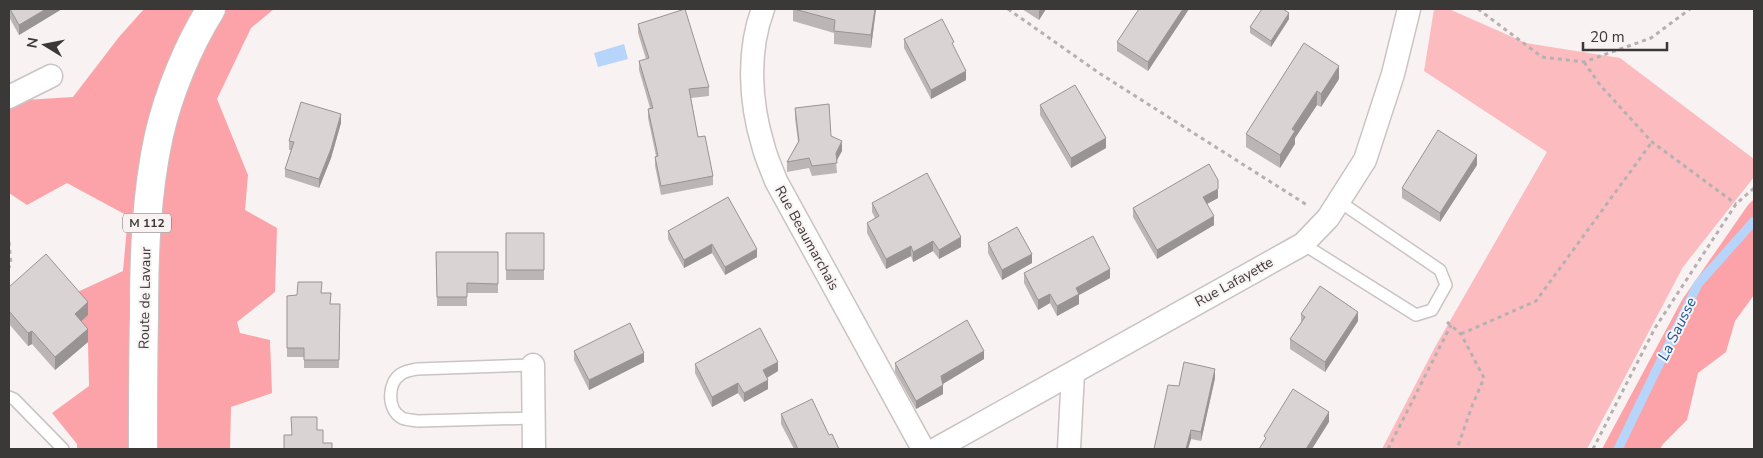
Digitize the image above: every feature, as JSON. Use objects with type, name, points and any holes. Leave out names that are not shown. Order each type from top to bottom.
[{"type":"main road","name":"Route de Lavaur","points":[[143,449],[144,253],[159,134],[195,34],[211,9]]},
{"type":"street","name":"Rue Beaumarchais","points":[[763,9],[754,47],[753,79],[755,113],[763,146],[776,181],[923,449]]},
{"type":"street","name":"Rue Lafayette","points":[[936,449],[1303,244],[1334,210],[1365,160],[1394,74],[1409,9]]},
{"type":"street","points":[[9,97],[51,76]]},
{"type":"street","points":[[533,365],[534,449]]},
{"type":"street","points":[[1068,449],[1073,373]]},
{"type":"lane","points":[[1303,244],[1416,315],[1432,310],[1446,285],[1440,270],[1334,210]]},
{"type":"lane","points":[[533,365],[417,369],[402,373],[393,383],[391,397],[392,409],[403,419],[418,421],[534,418]]},
{"type":"lane","points":[[9,397],[14,399],[64,449]]},
{"type":"path","points":[[1008,9],[1099,73],[1334,210]]},
{"type":"path","points":[[1478,9],[1542,57],[1584,62],[1651,38],[1690,9]]},
{"type":"path","points":[[1584,62],[1600,86],[1652,142],[1736,204]]},
{"type":"path","points":[[1461,334],[1536,301],[1652,142]]},
{"type":"path","points":[[1593,449],[1655,328],[1736,204],[1754,188]]},
{"type":"path","points":[[9,242],[12,265],[9,267]]},
{"type":"path","points":[[1432,310],[1461,334],[1484,378],[1457,449]]},
{"type":"path","points":[[1388,449],[1451,324]]},
{"type":"shaded area","points":[[144,9],[274,9],[251,28],[217,99],[248,175],[245,210],[277,228],[275,292],[237,322],[240,333],[270,340],[272,393],[231,407],[230,449],[77,449],[77,444],[52,413],[89,386],[88,342],[75,327],[71,295],[123,271],[128,216],[67,183],[27,205],[9,193],[9,101],[73,97],[119,37]]},
{"type":"shaded area","points":[[1434,9],[1449,9],[1526,43],[1620,58],[1754,159],[1754,177],[1683,267],[1587,449],[1382,449],[1435,347],[1547,152],[1424,71]]},
{"type":"shaded area","points":[[1754,199],[1754,295],[1735,321],[1726,352],[1698,373],[1687,420],[1660,449],[1602,449],[1682,300]]},
{"type":"water","points":[[624,44],[628,59],[598,67],[594,53]]},
{"type":"building","points":[[10,9],[46,9],[19,25]]},
{"type":"building","points":[[685,9],[709,87],[689,89],[698,137],[705,136],[713,176],[661,186],[655,157],[658,156],[648,109],[653,108],[639,61],[649,58],[638,24]]},
{"type":"building","points":[[794,9],[875,9],[871,35],[834,31],[835,20]]},
{"type":"building","points":[[1139,9],[1183,9],[1148,62],[1117,42]]},
{"type":"building","points":[[1262,9],[1283,9],[1289,13],[1271,41],[1250,27]]},
{"type":"building","points":[[942,19],[966,71],[931,90],[904,39]]},
{"type":"building","points":[[1304,43],[1339,66],[1321,94],[1317,91],[1292,129],[1295,131],[1280,155],[1246,134]]},
{"type":"building","points":[[1075,85],[1106,138],[1071,158],[1040,105]]},
{"type":"building","points":[[301,102],[341,114],[331,149],[319,179],[285,169],[294,142],[289,141]]},
{"type":"building","points":[[829,104],[831,136],[842,141],[836,153],[837,163],[812,166],[809,158],[787,162],[799,141],[795,108]]},
{"type":"building","points":[[1438,130],[1477,155],[1440,213],[1402,188]]},
{"type":"building","points":[[1209,164],[1218,180],[1218,189],[1203,197],[1214,216],[1157,250],[1133,208]]},
{"type":"building","points":[[927,173],[961,237],[939,250],[933,241],[913,252],[911,246],[886,259],[867,223],[879,216],[872,203]]},
{"type":"building","points":[[728,197],[757,249],[725,267],[712,244],[684,260],[668,231]]},
{"type":"building","points":[[1017,227],[1032,254],[1002,270],[988,243]]},
{"type":"building","points":[[506,233],[544,233],[544,270],[506,270]]},
{"type":"building","points":[[1093,236],[1110,269],[1076,288],[1079,294],[1057,306],[1050,294],[1038,300],[1024,273]]},
{"type":"building","points":[[436,252],[498,252],[498,284],[467,283],[467,297],[437,297]]},
{"type":"building","points":[[46,254],[88,302],[75,314],[88,329],[55,357],[32,331],[28,333],[9,311],[9,287]]},
{"type":"building","points":[[298,282],[322,282],[321,293],[331,293],[330,304],[340,304],[339,360],[304,360],[304,348],[287,348],[287,296],[297,295]]},
{"type":"building","points":[[1320,286],[1358,312],[1325,362],[1290,339],[1305,317],[1301,314]]},
{"type":"building","points":[[967,320],[984,351],[941,376],[943,385],[916,401],[895,363]]},
{"type":"building","points":[[630,323],[644,353],[589,380],[574,351]]},
{"type":"building","points":[[760,328],[778,362],[763,370],[768,380],[744,393],[738,383],[712,397],[695,364]]},
{"type":"building","points":[[1184,362],[1215,369],[1201,432],[1191,430],[1186,449],[1154,449],[1168,385],[1179,386]]},
{"type":"building","points":[[1293,389],[1329,412],[1306,449],[1259,449],[1266,438],[1264,436]]},
{"type":"building","points":[[812,399],[829,435],[832,434],[839,449],[798,449],[781,414]]},
{"type":"building","points":[[291,417],[317,417],[317,430],[323,430],[323,443],[332,443],[332,449],[284,449],[284,435],[292,435]]},
{"type":"waterway","name":"La Sausse","points":[[1618,449],[1698,284],[1754,221]]}]
